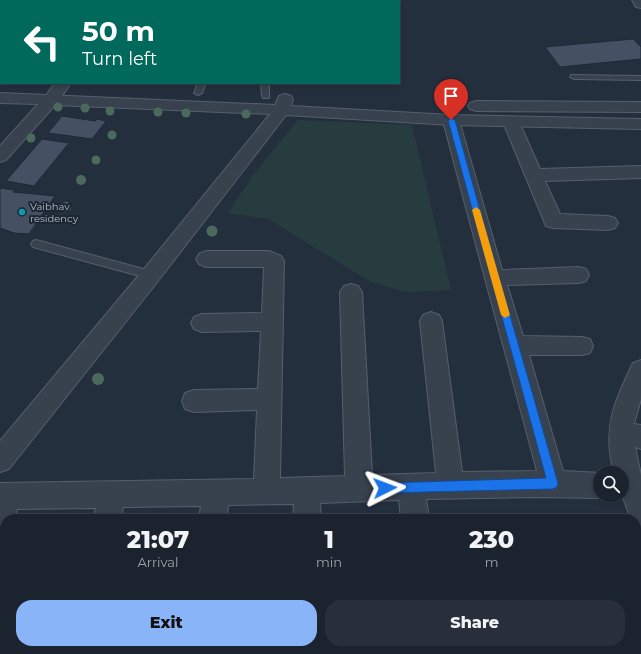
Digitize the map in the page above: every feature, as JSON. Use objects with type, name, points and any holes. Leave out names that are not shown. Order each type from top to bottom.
[{"type":"street","points":[[638,0],[641,4]]},
{"type":"street","points":[[32,85],[200,88],[275,97],[449,110],[641,107]]},
{"type":"street","points":[[0,156],[50,101],[61,86]]},
{"type":"street","points":[[0,98],[50,101],[275,97]]},
{"type":"street","points":[[0,460],[151,275],[275,97]]},
{"type":"street","points":[[449,110],[511,122],[636,124],[641,141]]},
{"type":"street","points":[[449,110],[494,278],[515,345],[553,483]]},
{"type":"street","points":[[511,122],[553,221],[608,223]]},
{"type":"street","points":[[534,175],[641,172]]},
{"type":"street","points":[[206,259],[269,259],[274,261],[267,490]]},
{"type":"street","points":[[494,278],[579,275]]},
{"type":"street","points":[[351,292],[359,489]]},
{"type":"street","points":[[202,323],[272,322]]},
{"type":"street","points":[[432,322],[450,485]]},
{"type":"street","points":[[515,345],[582,346]]},
{"type":"street","points":[[624,466],[621,443],[631,434],[623,416],[641,370]]},
{"type":"street","points":[[194,401],[269,399]]},
{"type":"street","points":[[2,504],[113,494],[553,483],[593,485]]},
{"type":"street","points":[[411,487],[414,514]]},
{"type":"street","points":[[307,490],[307,514]]},
{"type":"street","points":[[629,490],[641,510]]},
{"type":"street","points":[[214,514],[216,492]]},
{"type":"street","points":[[108,514],[113,494]]},
{"type":"lane","points":[[574,77],[641,78]]},
{"type":"lane","points":[[36,244],[151,275]]},
{"type":"green space","points":[[298,120],[412,125],[451,290],[405,292],[371,282],[268,219],[228,213],[253,175]]},
{"type":"building","points":[[633,39],[641,47],[641,59],[560,67],[545,47]]},
{"type":"building","points":[[62,116],[95,121],[97,119],[106,121],[92,139],[48,133]]},
{"type":"building","name":"Vaibhav residency","points":[[42,139],[69,143],[34,186],[6,181]]},
{"type":"building","name":"Vaibhav residency","points":[[0,188],[14,190],[13,192],[55,196],[29,234],[14,233],[0,228]]},
{"type":"slow traffic","points":[[476,210],[505,315]]},
{"type":"place","name":"Vaibhav residency","points":[[22,212]]},
{"type":"route","points":[[385,488],[553,483],[515,345],[494,278],[451,120]]}]
